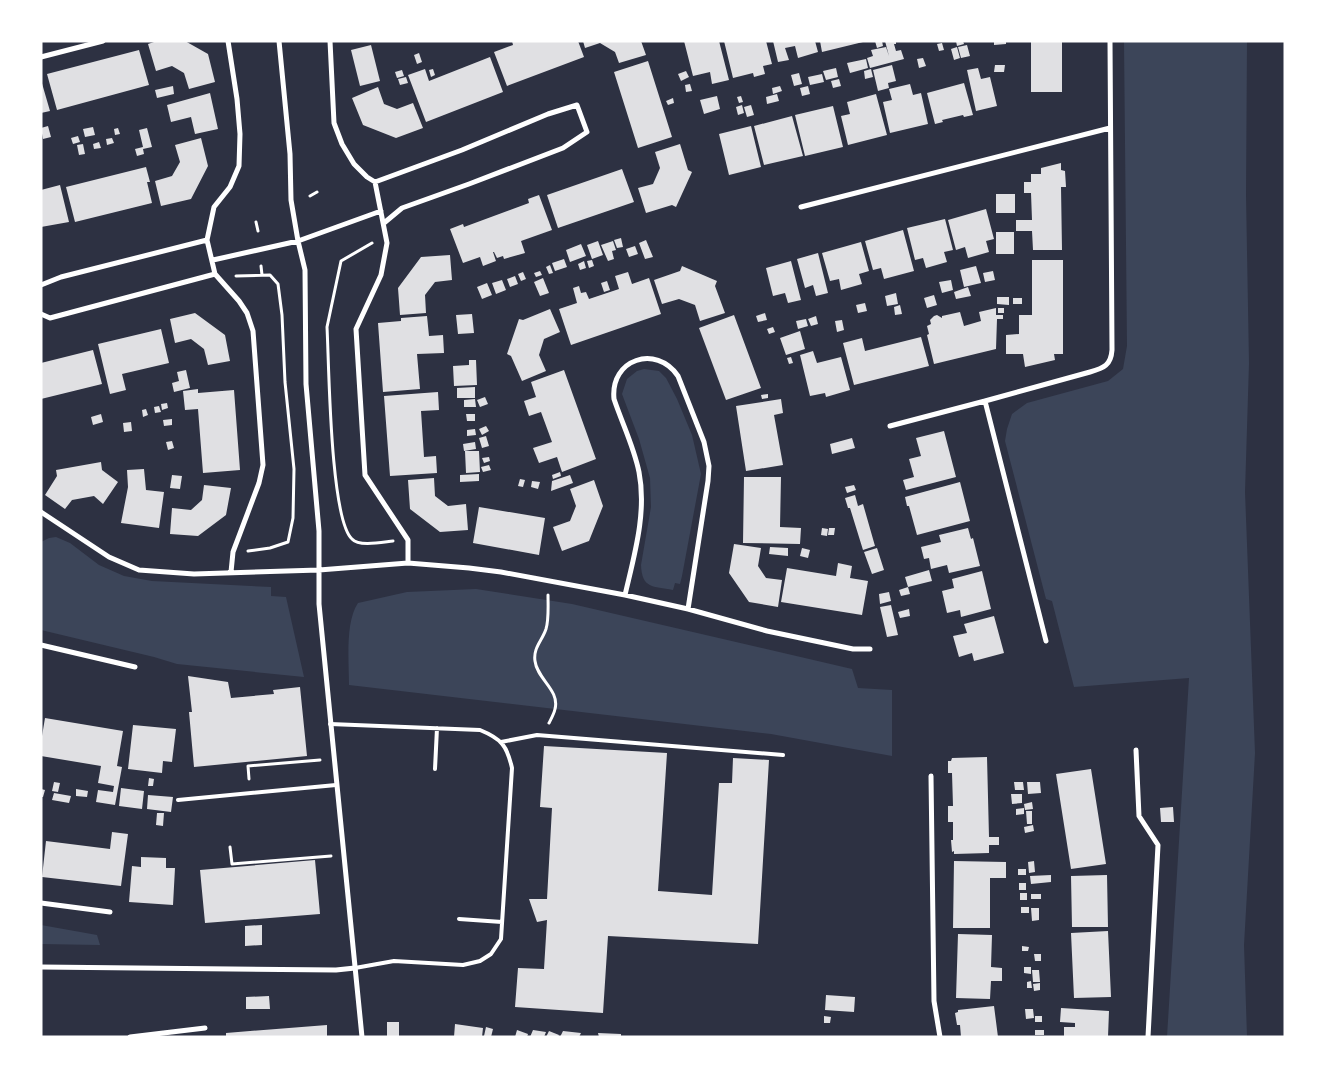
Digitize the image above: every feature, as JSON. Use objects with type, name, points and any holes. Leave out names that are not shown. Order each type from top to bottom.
[{"type":"street","points":[[41,58],[103,41]]},
{"type":"street","points":[[228,41],[237,99],[240,134],[239,166],[230,187],[214,207],[207,240],[215,274],[239,301],[247,313],[253,331],[263,465],[233,552],[231,572]]},
{"type":"street","points":[[279,41],[290,154],[291,200],[305,270],[306,384],[319,531],[319,604],[362,1037]]},
{"type":"street","points":[[330,41],[334,123],[342,144],[354,164],[375,182],[387,243],[381,275],[356,330],[365,475],[408,540],[408,563]]},
{"type":"street","points":[[890,426],[1090,372],[1106,366],[1110,362],[1112,350],[1110,41]]},
{"type":"street","points":[[375,182],[462,150],[548,114],[577,105],[587,132],[563,148],[402,208],[384,223]]},
{"type":"street","points":[[801,207],[1110,128]]},
{"type":"street","points":[[213,260],[298,241],[381,211]]},
{"type":"street","points":[[41,285],[61,277],[207,240]]},
{"type":"street","points":[[41,314],[50,318],[215,274]]},
{"type":"street","points":[[625,595],[637,540],[641,491],[639,472],[614,399],[613,390],[619,372],[626,366],[643,359],[654,359],[665,362],[673,368],[678,376],[702,433],[706,451],[708,481],[688,609]]},
{"type":"street","points":[[985,401],[1046,641]]},
{"type":"street","points":[[41,512],[110,557],[139,570],[194,574],[319,570],[408,563],[501,572],[625,595],[688,609],[767,631],[852,649],[870,650]]},
{"type":"street","points":[[41,645],[135,667]]},
{"type":"street","points":[[1136,750],[1139,816],[1158,845],[1148,1037]]},
{"type":"street","points":[[931,776],[934,1001],[940,1037]]},
{"type":"street","points":[[41,903],[110,912]]},
{"type":"street","points":[[41,967],[336,970],[355,968]]},
{"type":"street","points":[[130,1037],[206,1028]]},
{"type":"lane","points":[[330,724],[480,730],[495,736],[508,750],[512,768],[501,939],[491,954],[480,961],[462,965],[394,961],[355,968]]},
{"type":"lane","points":[[435,769],[437,728]]},
{"type":"lane","points":[[501,742],[537,735],[783,755]]},
{"type":"lane","points":[[178,800],[336,785]]},
{"type":"lane","points":[[459,918],[502,922]]},
{"type":"path","points":[[310,196],[316,192]]},
{"type":"path","points":[[256,222],[258,231]]},
{"type":"path","points":[[375,241],[341,261],[327,327],[334,471],[342,518],[351,539],[358,543],[393,541]]},
{"type":"path","points":[[261,266],[262,275]]},
{"type":"path","points":[[232,276],[270,275],[278,284],[294,469],[294,518],[288,542],[270,548],[247,551]]},
{"type":"path","points":[[548,725],[556,708],[552,692],[538,672],[534,656],[546,628],[550,582]]},
{"type":"path","points":[[250,793],[248,766],[333,759]]},
{"type":"path","points":[[230,847],[232,864],[343,854]]},
{"type":"shaded area","points":[[1124,41],[1247,41],[1246,195],[1249,363],[1245,492],[1255,753],[1244,945],[1247,1037],[1167,1037],[1189,678],[1074,687],[1052,601],[1046,599],[1005,441],[1012,414],[1027,403],[1108,381],[1123,369],[1127,346]]},
{"type":"shaded area","points":[[644,369],[659,371],[666,378],[692,435],[701,474],[682,576],[680,584],[675,583],[673,590],[650,585],[646,582],[642,573],[641,565],[651,507],[650,478],[639,439],[622,394],[627,379],[637,371]]},
{"type":"shaded area","points":[[56,537],[70,543],[99,565],[124,576],[152,581],[271,587],[271,596],[286,597],[304,677],[177,664],[41,630],[41,542]]},
{"type":"shaded area","points":[[476,589],[572,604],[852,669],[858,688],[892,690],[892,756],[771,734],[349,685],[349,631],[358,603],[407,592]]},
{"type":"shaded area","points":[[41,925],[97,935],[100,945],[41,944]]},
{"type":"building","points":[[157,41],[185,41],[208,54],[215,82],[189,89],[184,73],[172,66],[156,71],[148,44]]},
{"type":"building","points":[[512,41],[578,41],[584,57],[507,86],[494,52],[513,45]]},
{"type":"building","points":[[583,41],[641,41],[646,55],[619,63],[615,52],[600,43],[585,48]]},
{"type":"building","points":[[684,41],[719,41],[729,80],[712,84],[710,72],[693,76]]},
{"type":"building","points":[[724,41],[766,41],[772,64],[763,66],[765,74],[754,77],[753,73],[733,78]]},
{"type":"building","points":[[773,41],[815,41],[818,52],[798,58],[795,46],[785,48],[789,60],[778,62]]},
{"type":"building","points":[[820,41],[863,41],[863,42],[822,52]]},
{"type":"building","points":[[875,41],[882,41],[883,46],[877,48]]},
{"type":"building","points":[[885,41],[896,41],[896,44],[894,44],[896,51],[901,50],[904,59],[870,68],[867,58],[873,56],[871,50],[886,47],[889,56]]},
{"type":"building","points":[[956,41],[963,41],[964,44],[957,46]]},
{"type":"building","points":[[994,41],[1006,41],[1006,44],[994,45]]},
{"type":"building","points":[[1031,41],[1062,41],[1062,92],[1031,92]]},
{"type":"building","points":[[942,43],[944,50],[939,51],[937,44]]},
{"type":"building","points":[[371,45],[380,81],[360,86],[351,50]]},
{"type":"building","points":[[967,45],[970,56],[961,58],[958,47]]},
{"type":"building","points":[[957,47],[960,58],[954,60],[951,49]]},
{"type":"building","points":[[139,50],[149,85],[57,110],[47,74]]},
{"type":"building","points":[[419,53],[422,62],[417,64],[414,55]]},
{"type":"building","points":[[490,57],[503,92],[426,122],[408,75],[425,69],[429,81]]},
{"type":"building","points":[[923,58],[926,66],[919,68],[917,59]]},
{"type":"building","points":[[866,59],[868,68],[850,73],[847,63]]},
{"type":"building","points":[[648,61],[672,137],[638,148],[614,72]]},
{"type":"building","points":[[892,65],[896,81],[888,83],[889,88],[878,91],[873,70]]},
{"type":"building","points":[[995,65],[1005,65],[1004,72],[994,72]]},
{"type":"building","points":[[836,68],[838,77],[826,80],[823,71]]},
{"type":"building","points":[[978,68],[981,79],[990,77],[997,106],[976,111],[967,70]]},
{"type":"building","points":[[433,69],[435,75],[431,77],[429,70]]},
{"type":"building","points":[[871,69],[873,77],[865,79],[864,71]]},
{"type":"building","points":[[402,70],[404,76],[397,78],[395,72]]},
{"type":"building","points":[[686,71],[689,77],[681,81],[678,74]]},
{"type":"building","points":[[799,73],[802,84],[794,86],[791,75]]},
{"type":"building","points":[[822,74],[824,82],[810,85],[808,77]]},
{"type":"building","points":[[406,77],[408,83],[400,85],[398,79]]},
{"type":"building","points":[[839,79],[841,86],[833,88],[831,81]]},
{"type":"building","points":[[41,80],[50,111],[41,113]]},
{"type":"building","points":[[964,83],[973,115],[964,117],[963,115],[942,120],[943,122],[935,124],[927,93]]},
{"type":"building","points":[[690,84],[692,91],[686,92],[685,85]]},
{"type":"building","points":[[910,84],[913,95],[921,93],[928,124],[890,133],[883,102],[892,100],[889,89]]},
{"type":"building","points":[[173,86],[174,94],[157,98],[155,90]]},
{"type":"building","points":[[780,86],[782,91],[773,94],[772,88]]},
{"type":"building","points":[[808,86],[810,94],[802,96],[800,88]]},
{"type":"building","points":[[378,87],[384,104],[397,109],[413,103],[423,128],[396,138],[363,125],[352,98]]},
{"type":"building","points":[[210,93],[218,129],[195,134],[191,117],[171,122],[167,105]]},
{"type":"building","points":[[777,94],[779,101],[767,104],[766,97]]},
{"type":"building","points":[[876,94],[887,135],[848,145],[841,116],[850,114],[847,102]]},
{"type":"building","points":[[717,96],[720,109],[704,114],[700,100]]},
{"type":"building","points":[[741,96],[743,102],[739,103],[737,97]]},
{"type":"building","points":[[673,98],[674,103],[668,105],[666,101]]},
{"type":"building","points":[[742,105],[744,113],[738,115],[736,107]]},
{"type":"building","points":[[751,105],[754,115],[747,117],[744,107]]},
{"type":"building","points":[[833,106],[843,147],[805,156],[795,115]]},
{"type":"building","points":[[792,116],[803,156],[764,165],[754,126]]},
{"type":"building","points":[[48,126],[51,137],[43,139],[41,128]]},
{"type":"building","points":[[751,126],[761,167],[729,175],[719,134]]},
{"type":"building","points":[[93,127],[95,135],[85,137],[83,129]]},
{"type":"building","points":[[118,128],[120,134],[115,135],[114,129]]},
{"type":"building","points":[[147,128],[152,147],[143,149],[144,154],[137,156],[135,149],[143,147],[139,130]]},
{"type":"building","points":[[78,136],[80,142],[73,144],[71,138]]},
{"type":"building","points":[[112,138],[114,143],[107,145],[106,139]]},
{"type":"building","points":[[201,138],[208,166],[191,199],[161,206],[155,181],[172,176],[180,162],[175,145]]},
{"type":"building","points":[[99,142],[101,148],[94,149],[93,144]]},
{"type":"building","points":[[83,144],[85,154],[79,155],[77,145]]},
{"type":"building","points":[[680,144],[688,170],[692,172],[676,207],[672,205],[646,213],[638,188],[653,184],[660,168],[655,152]]},
{"type":"building","points":[[1061,163],[1061,170],[1065,171],[1066,187],[1061,187],[1062,250],[1033,250],[1032,231],[1016,231],[1016,220],[1032,220],[1031,193],[1024,193],[1024,182],[1031,182],[1031,174],[1041,174],[1041,168]]},
{"type":"building","points":[[146,167],[152,203],[75,222],[66,187]]},
{"type":"building","points":[[622,169],[634,202],[558,228],[547,195]]},
{"type":"building","points":[[60,185],[69,222],[41,227],[41,190]]},
{"type":"building","points":[[996,194],[1015,194],[1015,213],[996,213]]},
{"type":"building","points":[[539,195],[552,230],[521,241],[525,253],[504,259],[503,256],[497,258],[493,252],[496,261],[483,266],[480,257],[463,263],[450,229],[463,224],[464,227],[529,203],[528,199]]},
{"type":"building","points":[[986,209],[994,239],[986,241],[989,252],[968,258],[965,247],[956,250],[948,220]]},
{"type":"building","points":[[945,219],[953,250],[944,252],[947,262],[926,268],[923,258],[915,260],[907,228]]},
{"type":"building","points":[[903,230],[914,271],[884,279],[881,268],[873,270],[865,241]]},
{"type":"building","points":[[996,232],[1014,232],[1014,254],[996,254]]},
{"type":"building","points":[[621,238],[623,247],[617,248],[614,240]]},
{"type":"building","points":[[646,240],[653,257],[645,259],[639,243]]},
{"type":"building","points":[[598,241],[603,255],[592,259],[587,245]]},
{"type":"building","points":[[613,241],[616,250],[612,251],[614,259],[608,261],[601,245]]},
{"type":"building","points":[[861,242],[869,271],[859,274],[862,284],[841,290],[839,279],[830,281],[822,253]]},
{"type":"building","points":[[581,244],[586,256],[570,262],[566,250]]},
{"type":"building","points":[[635,246],[638,254],[629,257],[626,249]]},
{"type":"building","points":[[818,253],[828,293],[816,296],[813,285],[805,288],[797,259]]},
{"type":"building","points":[[450,255],[452,280],[435,282],[425,295],[426,313],[400,315],[398,288],[421,257]]},
{"type":"building","points":[[564,259],[567,267],[555,271],[552,263]]},
{"type":"building","points":[[592,260],[594,266],[589,268],[587,261]]},
{"type":"building","points":[[1032,260],[1063,260],[1063,354],[1054,354],[1055,360],[1025,367],[1023,354],[1006,354],[1006,335],[1019,334],[1019,315],[1032,315]]},
{"type":"building","points":[[584,261],[586,268],[580,270],[578,264]]},
{"type":"building","points":[[791,261],[801,300],[788,303],[785,293],[773,296],[766,268]]},
{"type":"building","points":[[550,265],[553,273],[549,274],[546,267]]},
{"type":"building","points":[[682,266],[717,281],[715,286],[725,313],[700,321],[695,305],[679,299],[662,304],[654,280],[680,271]]},
{"type":"building","points":[[976,266],[981,283],[964,287],[960,270]]},
{"type":"building","points":[[540,271],[542,275],[536,277],[534,273]]},
{"type":"building","points":[[993,271],[995,280],[985,282],[983,273]]},
{"type":"building","points":[[523,272],[526,279],[521,281],[518,274]]},
{"type":"building","points":[[628,272],[632,284],[649,278],[661,314],[571,345],[559,309],[577,303],[573,288],[579,286],[581,293],[586,292],[589,299],[619,289],[615,276]]},
{"type":"building","points":[[515,276],[518,284],[510,287],[507,279]]},
{"type":"building","points":[[543,278],[549,293],[540,296],[534,282]]},
{"type":"building","points":[[502,280],[506,290],[496,294],[492,283]]},
{"type":"building","points":[[951,280],[953,290],[942,293],[939,282]]},
{"type":"building","points":[[607,281],[610,290],[604,292],[601,283]]},
{"type":"building","points":[[487,283],[492,295],[482,299],[477,287]]},
{"type":"building","points":[[968,287],[971,296],[956,299],[954,292]]},
{"type":"building","points":[[896,293],[898,304],[887,306],[885,296]]},
{"type":"building","points":[[934,295],[937,305],[927,308],[924,298]]},
{"type":"building","points":[[997,297],[1009,297],[1009,305],[997,304]]},
{"type":"building","points":[[1013,298],[1022,298],[1022,304],[1013,304]]},
{"type":"building","points":[[865,303],[867,311],[858,313],[856,305]]},
{"type":"building","points":[[900,305],[902,314],[895,315],[894,307]]},
{"type":"building","points":[[996,308],[996,315],[1003,315],[1003,319],[997,319],[996,349],[934,364],[927,335],[929,334],[927,326],[931,324],[930,320],[934,316],[937,315],[942,318],[942,316],[960,312],[964,326],[981,321],[979,312]]},
{"type":"building","points":[[998,308],[1004,308],[1004,313],[998,313]]},
{"type":"building","points":[[550,309],[560,332],[544,339],[539,355],[546,371],[522,381],[511,356],[507,354],[519,319],[523,320]]},
{"type":"building","points":[[195,313],[225,335],[230,361],[208,365],[204,349],[191,339],[175,343],[170,319]]},
{"type":"building","points":[[765,313],[767,320],[758,322],[756,316]]},
{"type":"building","points":[[472,314],[474,333],[458,334],[456,315]]},
{"type":"building","points":[[734,315],[761,388],[726,400],[699,328]]},
{"type":"building","points":[[427,316],[429,336],[443,335],[444,353],[417,354],[420,389],[383,392],[378,323],[401,321],[401,318]]},
{"type":"building","points":[[816,316],[818,324],[811,326],[808,319]]},
{"type":"building","points":[[806,319],[808,326],[798,329],[796,321]]},
{"type":"building","points":[[842,320],[844,330],[837,332],[835,321]]},
{"type":"building","points":[[773,327],[775,332],[769,334],[767,329]]},
{"type":"building","points":[[161,329],[169,363],[122,374],[126,390],[110,394],[98,344]]},
{"type":"building","points":[[800,331],[805,349],[786,355],[780,338]]},
{"type":"building","points":[[921,337],[929,366],[854,385],[843,343],[862,338],[865,351]]},
{"type":"building","points":[[93,350],[102,384],[41,399],[41,363]]},
{"type":"building","points":[[813,351],[817,363],[841,357],[850,390],[826,397],[825,393],[810,396],[800,355]]},
{"type":"building","points":[[791,357],[793,363],[789,364],[787,358]]},
{"type":"building","points":[[469,360],[476,360],[477,385],[454,386],[453,366],[469,365]]},
{"type":"building","points":[[186,370],[190,388],[174,392],[172,383],[179,381],[177,372]]},
{"type":"building","points":[[564,370],[596,459],[562,472],[557,457],[539,463],[533,448],[552,442],[541,412],[529,416],[524,401],[536,397],[531,382]]},
{"type":"building","points":[[475,387],[475,398],[457,398],[457,388]]},
{"type":"building","points":[[198,389],[198,393],[234,390],[240,470],[203,473],[198,409],[185,410],[183,391]]},
{"type":"building","points":[[438,392],[439,410],[421,411],[424,457],[436,456],[437,473],[390,476],[384,396]]},
{"type":"building","points":[[768,394],[768,398],[762,399],[761,395]]},
{"type":"building","points":[[485,397],[488,404],[480,407],[477,400]]},
{"type":"building","points":[[475,399],[476,407],[464,407],[464,400]]},
{"type":"building","points":[[781,399],[783,413],[774,415],[783,465],[746,471],[736,406]]},
{"type":"building","points":[[167,403],[168,408],[162,410],[161,404]]},
{"type":"building","points":[[159,406],[161,412],[155,413],[154,407]]},
{"type":"building","points":[[146,409],[148,415],[143,417],[142,410]]},
{"type":"building","points":[[101,414],[103,422],[93,425],[91,417]]},
{"type":"building","points":[[466,414],[475,414],[475,421],[467,421]]},
{"type":"building","points":[[172,419],[172,425],[164,426],[163,420]]},
{"type":"building","points":[[131,422],[132,431],[124,432],[123,423]]},
{"type":"building","points":[[486,426],[489,431],[482,435],[479,429]]},
{"type":"building","points":[[475,429],[476,435],[467,436],[467,430]]},
{"type":"building","points":[[944,431],[956,477],[906,490],[903,480],[914,477],[909,459],[921,456],[916,438]]},
{"type":"building","points":[[486,436],[489,446],[482,448],[479,438]]},
{"type":"building","points":[[852,438],[855,448],[832,454],[830,444]]},
{"type":"building","points":[[172,441],[174,448],[168,450],[166,442]]},
{"type":"building","points":[[475,442],[476,449],[464,451],[463,444]]},
{"type":"building","points":[[465,451],[479,451],[480,472],[466,473]]},
{"type":"building","points":[[489,457],[490,461],[484,463],[482,458]]},
{"type":"building","points":[[101,462],[102,470],[118,482],[103,504],[94,496],[72,500],[65,509],[45,495],[57,476],[56,470]]},
{"type":"building","points":[[489,465],[491,470],[483,472],[481,467]]},
{"type":"building","points":[[144,469],[146,490],[164,492],[159,528],[121,523],[128,487],[127,470]]},
{"type":"building","points":[[560,472],[561,476],[553,479],[552,475]]},
{"type":"building","points":[[479,474],[479,481],[460,482],[460,475]]},
{"type":"building","points":[[172,475],[182,476],[180,489],[170,488]]},
{"type":"building","points":[[570,475],[573,483],[551,491],[552,481]]},
{"type":"building","points":[[744,477],[781,477],[780,527],[801,528],[800,544],[743,543]]},
{"type":"building","points":[[434,478],[435,496],[448,506],[466,504],[468,530],[440,532],[410,509],[408,480]]},
{"type":"building","points":[[520,479],[525,480],[523,487],[518,486]]},
{"type":"building","points":[[594,480],[603,506],[589,541],[562,551],[553,527],[570,521],[576,506],[570,489]]},
{"type":"building","points":[[532,481],[540,482],[538,489],[531,487]]},
{"type":"building","points":[[960,482],[970,521],[917,535],[905,497]]},
{"type":"building","points":[[204,485],[231,488],[226,515],[198,536],[170,534],[172,508],[191,510],[202,500]]},
{"type":"building","points":[[854,485],[856,490],[847,493],[845,487]]},
{"type":"building","points":[[855,495],[858,506],[863,504],[875,546],[863,550],[845,498]]},
{"type":"building","points":[[479,507],[545,518],[539,555],[473,543]]},
{"type":"building","points":[[822,528],[828,529],[827,536],[821,535]]},
{"type":"building","points":[[829,528],[835,528],[834,535],[828,535]]},
{"type":"building","points":[[968,528],[971,539],[973,538],[980,566],[949,573],[947,565],[931,569],[929,558],[924,559],[921,547],[941,542],[939,535]]},
{"type":"building","points":[[734,544],[761,548],[758,566],[766,578],[782,580],[778,607],[749,602],[729,573]]},
{"type":"building","points":[[770,547],[788,548],[788,556],[769,554]]},
{"type":"building","points":[[802,548],[810,550],[808,558],[800,556]]},
{"type":"building","points":[[877,548],[884,570],[872,574],[864,552]]},
{"type":"building","points":[[838,563],[852,566],[850,578],[868,581],[862,615],[781,602],[787,568],[836,576]]},
{"type":"building","points":[[929,570],[932,581],[908,587],[905,577]]},
{"type":"building","points":[[982,571],[991,609],[961,617],[960,610],[947,613],[942,591],[954,588],[952,579]]},
{"type":"building","points":[[908,587],[910,594],[901,596],[899,590]]},
{"type":"building","points":[[889,592],[891,601],[880,604],[879,594]]},
{"type":"building","points":[[891,605],[898,635],[887,637],[880,607]]},
{"type":"building","points":[[909,609],[910,616],[900,618],[898,612]]},
{"type":"building","points":[[994,616],[1004,653],[974,661],[972,653],[959,657],[953,636],[967,633],[964,624]]},
{"type":"building","points":[[188,676],[228,682],[231,698],[274,694],[273,690],[300,687],[307,756],[194,767],[189,712],[192,712]]},
{"type":"building","points":[[45,718],[123,731],[117,766],[122,767],[115,805],[96,802],[98,790],[113,792],[114,786],[98,783],[101,766],[41,756]]},
{"type":"building","points":[[133,725],[176,729],[172,762],[163,761],[162,773],[128,769]]},
{"type":"building","points":[[544,746],[667,753],[658,891],[712,895],[719,783],[732,783],[733,758],[769,760],[758,944],[608,936],[603,1013],[515,1007],[518,968],[544,969],[547,920],[537,922],[529,899],[547,899],[552,808],[540,807]]},
{"type":"building","points":[[987,757],[989,837],[999,837],[999,845],[989,845],[989,853],[954,854],[954,851],[952,852],[951,840],[953,840],[953,822],[948,822],[948,806],[953,806],[952,773],[948,773],[948,761],[951,761],[952,758]]},
{"type":"building","points":[[1091,769],[1106,864],[1071,869],[1056,774]]},
{"type":"building","points":[[149,778],[154,779],[153,786],[148,786]]},
{"type":"building","points":[[54,782],[60,783],[58,792],[52,791]]},
{"type":"building","points":[[1014,782],[1023,782],[1024,790],[1015,790]]},
{"type":"building","points":[[1027,782],[1040,782],[1041,793],[1028,794]]},
{"type":"building","points":[[121,788],[144,791],[142,809],[119,806]]},
{"type":"building","points":[[41,789],[45,790],[43,797],[41,797]]},
{"type":"building","points":[[76,789],[88,791],[87,797],[76,796]]},
{"type":"building","points":[[54,793],[71,796],[69,803],[52,800]]},
{"type":"building","points":[[1011,794],[1022,794],[1022,803],[1012,804]]},
{"type":"building","points":[[148,795],[173,797],[171,812],[147,809]]},
{"type":"building","points":[[1032,802],[1033,809],[1025,810],[1024,804]]},
{"type":"building","points":[[1173,807],[1174,822],[1161,822],[1160,808]]},
{"type":"building","points":[[1024,808],[1024,814],[1016,815],[1016,809]]},
{"type":"building","points":[[1026,811],[1032,811],[1032,824],[1027,824]]},
{"type":"building","points":[[157,813],[164,813],[163,826],[156,825]]},
{"type":"building","points":[[1033,825],[1034,831],[1025,833],[1024,827]]},
{"type":"building","points":[[112,832],[128,834],[121,886],[42,877],[46,841],[110,849]]},
{"type":"building","points":[[141,857],[166,858],[166,868],[175,868],[173,905],[129,902],[132,866],[141,867]]},
{"type":"building","points":[[315,860],[320,914],[205,923],[200,870]]},
{"type":"building","points":[[954,861],[1006,862],[1006,878],[990,878],[990,928],[953,928]]},
{"type":"building","points":[[1034,861],[1035,872],[1029,873],[1028,862]]},
{"type":"building","points":[[1018,869],[1026,869],[1026,875],[1018,875]]},
{"type":"building","points":[[1051,875],[1051,882],[1031,884],[1030,876]]},
{"type":"building","points":[[1107,875],[1108,927],[1072,927],[1071,876]]},
{"type":"building","points":[[1019,883],[1026,883],[1026,890],[1019,890]]},
{"type":"building","points":[[1020,893],[1027,893],[1027,900],[1020,900]]},
{"type":"building","points":[[1031,894],[1041,894],[1041,899],[1031,899]]},
{"type":"building","points":[[1021,907],[1029,907],[1029,913],[1021,913]]},
{"type":"building","points":[[1031,908],[1039,908],[1039,920],[1032,921]]},
{"type":"building","points":[[262,925],[262,945],[245,946],[245,926]]},
{"type":"building","points":[[1108,931],[1111,997],[1074,998],[1071,933]]},
{"type":"building","points":[[958,934],[992,935],[991,967],[1002,968],[1002,981],[991,981],[990,999],[956,998]]},
{"type":"building","points":[[1022,946],[1029,947],[1028,951],[1022,951]]},
{"type":"building","points":[[1034,954],[1041,954],[1041,961],[1035,961]]},
{"type":"building","points":[[1024,967],[1031,967],[1031,974],[1024,973]]},
{"type":"building","points":[[1032,970],[1039,970],[1040,982],[1033,982]]},
{"type":"building","points":[[1031,981],[1032,988],[1027,988],[1027,982]]},
{"type":"building","points":[[1040,983],[1040,990],[1034,991],[1033,984]]},
{"type":"building","points":[[826,995],[855,997],[854,1012],[825,1010]]},
{"type":"building","points":[[269,996],[270,1009],[246,1009],[246,997]]},
{"type":"building","points":[[994,1006],[998,1037],[961,1037],[960,1025],[957,1025],[955,1013],[958,1010]]},
{"type":"building","points":[[1061,1008],[1109,1011],[1108,1037],[1064,1037],[1064,1027],[1075,1027],[1075,1023],[1060,1022]]},
{"type":"building","points":[[1025,1009],[1033,1009],[1034,1018],[1026,1019]]},
{"type":"building","points":[[824,1016],[831,1017],[830,1023],[824,1023]]},
{"type":"building","points":[[1035,1016],[1042,1016],[1042,1022],[1035,1022]]},
{"type":"building","points":[[387,1022],[399,1022],[399,1037],[387,1037]]},
{"type":"building","points":[[455,1024],[483,1028],[482,1037],[454,1037]]},
{"type":"building","points":[[327,1025],[327,1037],[226,1037],[226,1033]]},
{"type":"building","points":[[486,1027],[493,1029],[491,1037],[484,1036]]},
{"type":"building","points":[[517,1030],[528,1034],[527,1037],[515,1037]]},
{"type":"building","points":[[533,1030],[546,1032],[544,1037],[530,1037]]},
{"type":"building","points":[[1035,1030],[1044,1030],[1044,1035],[1035,1035]]},
{"type":"building","points":[[549,1031],[559,1035],[558,1037],[546,1037]]},
{"type":"building","points":[[563,1031],[581,1033],[579,1037],[560,1037]]},
{"type":"building","points":[[598,1033],[621,1034],[621,1037],[599,1037]]}]
